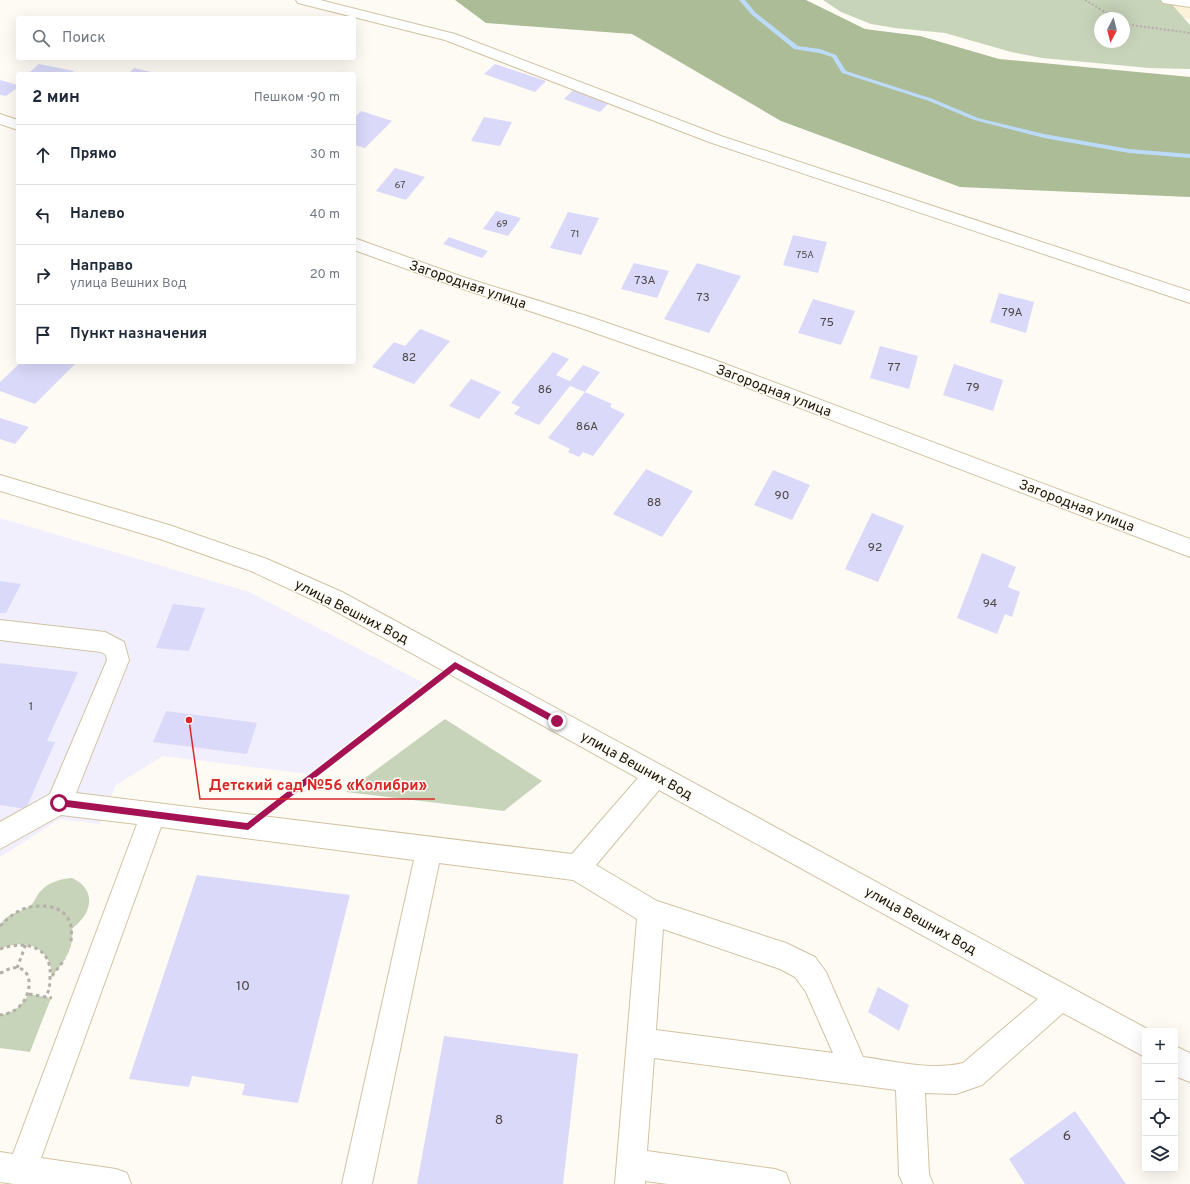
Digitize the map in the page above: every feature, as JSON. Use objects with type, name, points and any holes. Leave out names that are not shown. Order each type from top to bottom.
[{"type":"street","points":[[303,0],[450,37],[715,139],[1190,297]]},
{"type":"street","points":[[1168,0],[1190,3]]},
{"type":"street","points":[[0,119],[16,124]]},
{"type":"street","name":"Загородная улица","points":[[356,245],[457,281],[584,322],[705,364],[1190,548]]},
{"type":"street","name":"улица Вешних Вод","points":[[0,482],[162,531],[259,565],[334,598],[1142,1041]]},
{"type":"street","points":[[0,630],[105,642],[116,649],[118,660],[59,803]]},
{"type":"street","points":[[577,868],[656,775]]},
{"type":"street","points":[[0,836],[59,803],[577,868],[651,912],[786,957],[805,967],[816,982],[855,1071]]},
{"type":"street","points":[[116,1184],[11,1168],[153,814]]},
{"type":"street","points":[[357,1184],[429,849]]},
{"type":"street","points":[[651,912],[631,1174],[775,1184]]},
{"type":"street","points":[[641,1042],[937,1081],[958,1080],[972,1075],[1061,997]]},
{"type":"street","points":[[1178,1062],[1190,1068]]},
{"type":"street","points":[[910,1077],[914,1175],[918,1184]]},
{"type":"path","points":[[1086,0],[1105,12]]},
{"type":"path","points":[[1130,25],[1190,33]]},
{"type":"path","points":[[248,827],[455,665]]},
{"type":"path","points":[[0,926],[4,920],[18,911],[31,906],[43,905],[56,907],[64,912],[70,922],[72,934],[70,949]]},
{"type":"path","points":[[17,968],[26,944]]},
{"type":"path","points":[[0,948],[8,945],[26,944],[39,949],[49,960],[52,976]]},
{"type":"path","points":[[46,997],[52,976],[61,965],[67,954]]},
{"type":"path","points":[[0,973],[17,968],[27,972],[31,982],[29,994],[21,1006],[10,1014],[0,1015]]},
{"type":"shaded area","points":[[1154,0],[1190,0],[1190,19],[1166,16]]},
{"type":"shaded area","points":[[0,518],[249,592],[424,683],[308,774],[163,756],[116,785],[100,824],[60,819],[0,857]]},
{"type":"green space","points":[[455,0],[806,0],[865,29],[920,36],[999,59],[1190,77],[1190,197],[960,187],[781,121],[632,34],[486,23]]},
{"type":"green space","points":[[823,0],[1168,0],[1190,25],[1190,69],[1149,68],[1042,58],[1011,52],[945,33],[871,24],[841,12]]},
{"type":"green space","points":[[445,719],[542,781],[504,811],[346,792]]},
{"type":"green space","points":[[72,878],[82,884],[86,889],[89,898],[88,909],[81,921],[72,929],[72,942],[70,949],[52,976],[48,960],[44,954],[33,946],[20,944],[7,946],[0,949],[0,927],[5,919],[30,906],[39,893],[50,884],[62,879]]},
{"type":"green space","points":[[29,994],[51,998],[30,1052],[0,1048],[0,1015],[9,1013],[17,1008]]},
{"type":"building","points":[[39,64],[74,71],[73,72],[30,72]]},
{"type":"building","points":[[495,64],[546,81],[535,92],[484,74]]},
{"type":"building","points":[[134,68],[151,72],[130,72]]},
{"type":"building","points":[[0,80],[16,84],[16,88],[6,96],[0,95]]},
{"type":"building","points":[[573,90],[609,103],[600,112],[564,99]]},
{"type":"building","points":[[361,111],[392,121],[365,148],[356,146],[356,116]]},
{"type":"building","points":[[484,117],[512,122],[500,146],[471,141]]},
{"type":"building","points":[[395,168],[425,177],[406,200],[376,191]]},
{"type":"building","points":[[496,211],[521,218],[508,236],[483,229]]},
{"type":"building","points":[[568,212],[599,218],[581,255],[550,248]]},
{"type":"building","points":[[793,235],[827,242],[818,273],[783,265]]},
{"type":"building","points":[[449,237],[488,251],[482,258],[443,244]]},
{"type":"building","points":[[634,263],[669,271],[657,298],[621,289]]},
{"type":"building","points":[[697,263],[741,276],[709,333],[664,319]]},
{"type":"building","points":[[999,293],[1034,302],[1026,333],[990,322]]},
{"type":"building","points":[[813,299],[855,311],[841,345],[798,333]]},
{"type":"building","points":[[420,329],[450,341],[414,384],[372,367],[394,342],[405,346]]},
{"type":"building","points":[[880,346],[918,356],[909,389],[870,378]]},
{"type":"building","points":[[553,352],[569,359],[556,375],[570,381],[583,365],[600,372],[585,392],[570,386],[539,425],[514,414],[520,407],[511,403]]},
{"type":"building","points":[[19,364],[75,364],[35,404],[0,391],[0,382]]},
{"type":"building","points":[[954,364],[1003,380],[993,411],[943,395]]},
{"type":"building","points":[[471,379],[501,392],[479,419],[449,406]]},
{"type":"building","points":[[585,392],[612,404],[610,407],[625,414],[593,456],[583,452],[579,457],[568,452],[570,449],[548,438]]},
{"type":"building","points":[[0,418],[29,427],[15,444],[0,439]]},
{"type":"building","points":[[646,469],[693,491],[662,537],[613,514]]},
{"type":"building","points":[[773,470],[810,485],[792,520],[754,505]]},
{"type":"building","points":[[872,513],[904,526],[878,582],[845,569]]},
{"type":"building","points":[[982,553],[1016,567],[1008,587],[1020,592],[1012,617],[1005,614],[997,634],[957,618]]},
{"type":"building","points":[[0,581],[21,584],[6,613],[0,613]]},
{"type":"building","points":[[173,604],[205,608],[189,651],[156,648]]},
{"type":"building","points":[[0,663],[78,672],[47,741],[55,742],[26,809],[0,805]]},
{"type":"building","points":[[166,711],[257,723],[247,754],[153,742]]},
{"type":"building","points":[[197,875],[350,895],[298,1103],[242,1095],[245,1084],[192,1076],[189,1087],[129,1079]]},
{"type":"building","points":[[878,987],[909,1005],[899,1031],[868,1012]]},
{"type":"building","points":[[444,1036],[578,1054],[563,1184],[417,1184]]},
{"type":"building","points":[[1075,1111],[1126,1184],[1025,1184],[1009,1159]]},
{"type":"waterway","points":[[742,0],[754,14],[796,48],[820,51],[834,56],[844,72],[931,100],[976,119],[1044,136],[1129,151],[1190,156]]},
{"type":"place","name":"Детский сад №56 «Колибри»","points":[[189,720]]},
{"type":"route","points":[[59,803],[248,827],[455,665],[557,721]]}]
